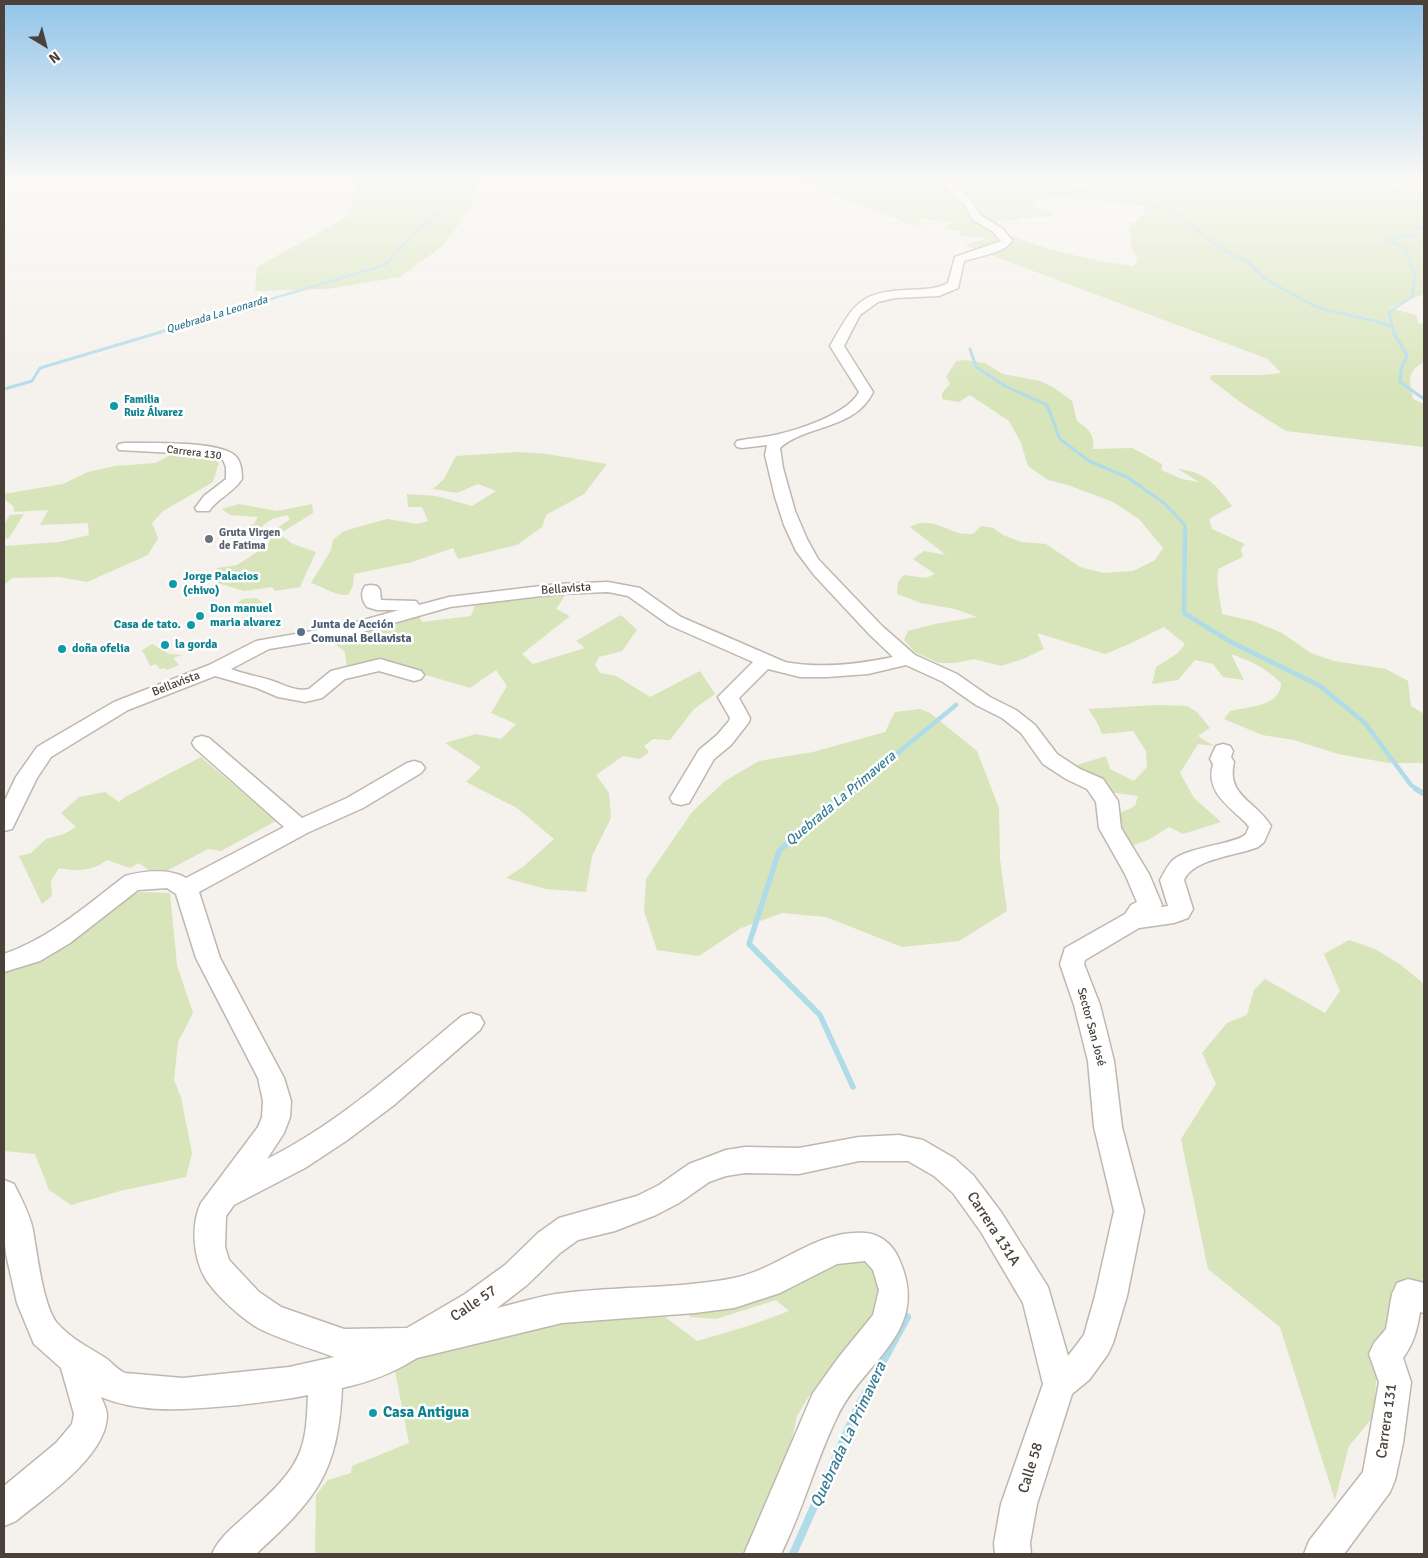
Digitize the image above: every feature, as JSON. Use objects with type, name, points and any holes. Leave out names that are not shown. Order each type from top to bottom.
[{"type":"street","points":[[742,444],[783,438],[858,406],[865,398],[866,392],[837,346],[856,312],[868,302],[883,296],[939,292],[947,289],[954,285],[959,259],[983,252]]},
{"type":"street","points":[[783,438],[773,447],[774,463],[790,517],[801,544],[811,560],[845,596],[862,618],[885,642],[908,659]]},
{"type":"street","name":"Carrera 130","points":[[124,447],[198,451],[227,456],[231,460],[234,477],[232,482],[209,499],[203,508]]},
{"type":"street","name":"Bellavista","points":[[4,824],[27,777],[44,752],[121,706],[216,669],[263,645],[280,640],[348,630],[449,602],[478,597],[558,589],[591,587],[628,590],[675,621],[780,667],[800,671],[868,668],[908,659]]},
{"type":"street","points":[[371,590],[373,603],[377,605],[415,606],[422,609]]},
{"type":"street","name":"Sector San José","points":[[908,659],[950,678],[983,701],[1009,714],[1028,729],[1050,759],[1073,774],[1095,784],[1107,801],[1106,812],[1110,828],[1137,874],[1150,905],[1139,912],[1133,920],[1074,955],[1072,964],[1087,1005],[1101,1061],[1108,1127],[1129,1211],[1111,1296],[1096,1343],[1078,1369],[1059,1384]]},
{"type":"street","points":[[681,798],[706,755],[724,740],[739,722],[740,718],[728,696],[736,691],[765,660]]},
{"type":"street","points":[[216,669],[264,684],[284,693],[305,696],[315,694],[338,675],[380,665],[414,675]]},
{"type":"street","points":[[202,743],[299,828]]},
{"type":"street","points":[[1133,920],[1180,912],[1181,909],[1172,880],[1178,867],[1185,861],[1251,842],[1256,837],[1260,826],[1257,820],[1241,807],[1223,787],[1220,780],[1220,773],[1224,762],[1220,759],[1223,751]]},
{"type":"street","points":[[186,889],[299,828],[355,804],[414,768]]},
{"type":"street","points":[[4,963],[31,954],[61,936],[133,882],[171,880],[186,889],[208,958],[271,1078],[277,1101],[276,1117],[270,1133],[210,1212],[210,1247],[216,1268],[248,1303],[272,1320],[344,1345],[410,1344],[562,1308],[695,1298],[734,1293],[769,1283],[833,1250],[856,1247],[867,1247],[875,1250],[886,1263],[894,1290],[888,1322],[849,1369],[825,1405],[773,1532],[762,1554]]},
{"type":"street","points":[[217,1202],[229,1192],[296,1159],[336,1132],[391,1092],[471,1023]]},
{"type":"street","name":"Carrera 131A","points":[[859,1150],[898,1147],[913,1149],[944,1167],[963,1184],[991,1222],[1037,1298],[1059,1384]]},
{"type":"street","name":"Calle 57","points":[[4,1193],[18,1228],[21,1254],[32,1303],[45,1332],[75,1359],[94,1369],[108,1382],[125,1389],[183,1394],[252,1387],[326,1376],[369,1366],[410,1344],[476,1304],[516,1275],[549,1243],[570,1228],[616,1217],[646,1206],[669,1194],[699,1172],[726,1163],[745,1160],[799,1161],[859,1150]]},
{"type":"street","name":"Carrera 131","points":[[1322,1554],[1378,1480],[1386,1443],[1395,1382],[1385,1354],[1400,1336],[1408,1294],[1424,1298]]},
{"type":"street","points":[[4,1509],[68,1455],[87,1432],[91,1414],[80,1382],[75,1359]]},
{"type":"street","points":[[230,1554],[289,1497],[309,1471],[318,1450],[323,1427],[326,1376]]},
{"type":"street","name":"Calle 58","points":[[1014,1554],[1012,1543],[1019,1504],[1059,1384]]},
{"type":"green space","points":[[284,252],[435,252],[400,277],[328,289],[255,291],[257,267]]},
{"type":"green space","points":[[982,252],[1060,252],[1099,261],[1133,266],[1138,259],[1133,252],[1424,252],[1424,294],[1390,308],[1416,315],[1418,323],[1424,324],[1424,362],[1414,369],[1410,382],[1413,399],[1424,404],[1424,447],[1286,431],[1243,404],[1210,379],[1211,375],[1281,373],[1268,359]]},
{"type":"green space","points":[[966,360],[985,363],[1003,374],[1040,381],[1053,387],[1072,401],[1077,421],[1092,436],[1093,449],[1132,448],[1162,464],[1161,470],[1182,479],[1199,482],[1178,469],[1196,473],[1210,481],[1232,506],[1209,519],[1212,529],[1245,544],[1241,549],[1243,557],[1218,569],[1218,586],[1222,614],[1253,621],[1282,633],[1311,653],[1334,661],[1386,669],[1408,681],[1411,706],[1424,714],[1424,763],[1389,763],[1338,754],[1294,740],[1262,735],[1224,719],[1230,711],[1270,701],[1280,691],[1281,683],[1270,673],[1258,666],[1231,654],[1244,680],[1223,677],[1213,664],[1195,660],[1178,680],[1152,684],[1156,667],[1178,653],[1185,644],[1164,627],[1105,654],[1037,633],[1044,649],[1023,659],[1001,666],[974,659],[955,663],[939,663],[916,653],[904,640],[908,631],[977,617],[955,609],[921,603],[897,594],[898,582],[904,575],[926,578],[935,574],[913,559],[924,551],[946,555],[910,527],[916,524],[933,524],[966,534],[973,534],[981,526],[993,528],[1003,535],[1021,542],[1046,544],[1080,567],[1103,573],[1133,571],[1155,560],[1163,548],[1139,519],[1113,502],[1068,485],[1048,480],[1028,466],[1021,443],[1009,421],[970,395],[959,402],[942,399],[942,393],[950,384],[946,377],[956,361]]},
{"type":"green space","points":[[518,452],[547,454],[607,464],[584,494],[546,515],[542,527],[517,545],[458,559],[453,548],[412,562],[354,574],[353,586],[348,595],[334,593],[311,583],[331,550],[333,540],[344,531],[387,519],[418,524],[428,521],[422,507],[408,507],[407,494],[436,496],[472,506],[496,491],[478,484],[457,493],[433,489],[444,479],[456,456]]},
{"type":"green space","points":[[174,453],[201,455],[219,462],[213,482],[163,511],[152,523],[158,538],[148,555],[87,582],[59,577],[12,578],[4,585],[4,546],[59,542],[89,535],[88,523],[40,525],[48,510],[14,512],[13,506],[4,499],[4,494],[63,484],[88,472],[115,466],[156,463]]},
{"type":"green space","points":[[239,504],[277,511],[312,504],[313,513],[284,531],[276,529],[290,519],[287,515],[272,519],[257,530],[245,531],[250,525],[254,524],[258,517],[230,515],[222,509]]},
{"type":"green space","points":[[24,514],[9,538],[4,539],[4,524],[10,515]]},
{"type":"green space","points":[[279,534],[293,544],[316,552],[300,587],[275,591],[272,587],[244,591],[211,581],[217,568],[237,565],[268,545],[271,536]]},
{"type":"green space","points":[[566,594],[556,609],[570,616],[522,654],[533,664],[585,648],[576,641],[621,615],[637,630],[622,651],[599,657],[595,665],[600,673],[616,676],[650,697],[700,671],[715,694],[694,709],[670,740],[653,739],[644,746],[649,752],[640,759],[623,756],[596,775],[609,793],[611,818],[592,856],[586,892],[546,889],[506,878],[524,866],[554,839],[517,808],[466,782],[481,767],[445,743],[476,734],[501,739],[516,724],[491,713],[507,686],[496,670],[470,688],[406,669],[347,671],[345,652],[334,643],[353,631],[418,614],[422,622],[471,616],[477,601]]},
{"type":"green space","points":[[256,598],[262,602],[261,612],[249,616],[237,612],[236,604],[243,599]]},
{"type":"green space","points":[[152,644],[169,654],[182,655],[173,658],[179,665],[167,670],[165,668],[160,669],[156,664],[150,666],[144,653],[141,651]]},
{"type":"green space","points":[[1158,705],[1187,706],[1197,712],[1210,728],[1198,736],[1214,746],[1198,744],[1180,773],[1194,798],[1221,822],[1183,834],[1169,827],[1150,839],[1126,848],[1114,816],[1135,806],[1138,796],[1109,792],[1070,767],[1106,756],[1110,769],[1134,781],[1147,767],[1146,751],[1133,731],[1102,734],[1097,722],[1088,709]]},
{"type":"green space","points":[[920,709],[930,713],[977,751],[999,808],[1000,859],[1007,911],[959,941],[902,947],[826,917],[782,913],[741,928],[699,956],[657,950],[644,911],[646,879],[692,812],[725,781],[759,761],[813,752],[885,732],[895,712]]},
{"type":"green space","points":[[201,757],[276,821],[221,851],[208,849],[157,876],[139,863],[130,868],[107,860],[84,870],[59,868],[51,881],[52,896],[42,904],[19,856],[31,853],[46,839],[64,834],[76,827],[61,813],[79,797],[105,792],[119,802]]},
{"type":"green space","points":[[139,892],[170,893],[177,965],[193,1013],[178,1042],[174,1080],[181,1097],[192,1153],[186,1177],[120,1191],[71,1205],[49,1190],[35,1154],[4,1151],[4,971],[51,948],[88,920]]},
{"type":"green space","points":[[1349,940],[1375,949],[1401,965],[1424,984],[1424,1280],[1389,1309],[1379,1351],[1373,1417],[1349,1446],[1335,1500],[1280,1327],[1208,1269],[1181,1139],[1216,1084],[1202,1053],[1227,1023],[1247,1015],[1254,990],[1265,979],[1325,1013],[1340,991],[1324,954]]},
{"type":"green space","points":[[855,1257],[870,1265],[878,1274],[885,1303],[828,1382],[809,1396],[797,1416],[789,1452],[756,1537],[747,1554],[315,1554],[316,1495],[328,1480],[351,1473],[352,1466],[409,1443],[394,1366],[437,1343],[536,1323],[665,1317],[697,1341],[789,1311],[776,1300],[716,1319],[690,1317],[685,1306],[778,1288]]},
{"type":"waterway","name":"Quebrada La Leonarda","points":[[157,333],[385,265],[397,252]]},
{"type":"waterway","points":[[1226,252],[1249,263],[1264,278],[1308,303],[1326,310],[1375,321],[1392,327]]},
{"type":"waterway","points":[[1394,333],[1389,312],[1412,297],[1415,275],[1406,252]]},
{"type":"waterway","name":"Quebrada La Leonarda","points":[[4,389],[32,381],[40,368],[161,332]]},
{"type":"waterway","points":[[1393,332],[1407,355],[1401,369],[1400,382],[1424,399]]},
{"type":"waterway","points":[[970,349],[976,367],[1005,386],[1047,405],[1060,439],[1089,461],[1127,477],[1164,503],[1185,525],[1185,531]]},
{"type":"waterway","points":[[1185,531],[1184,613],[1229,641],[1320,686],[1365,723],[1411,785],[1418,790]]},
{"type":"waterway","name":"Quebrada La Primavera","points":[[849,790],[883,765],[956,705]]},
{"type":"waterway","name":"Quebrada La Primavera","points":[[851,789],[834,801],[779,851],[749,944],[820,1015],[853,1087]]},
{"type":"waterway","points":[[1416,789],[1424,794]]},
{"type":"waterway","name":"Quebrada La Primavera","points":[[793,1554],[858,1407],[907,1317]]},
{"type":"place","name":"Familia Ruiz Álvarez","points":[[114,406]]},
{"type":"place","name":"Gruta Virgen de Fatima","points":[[209,539]]},
{"type":"place","name":"Jorge Palacios (chivo)","points":[[173,584]]},
{"type":"place","name":"Don manuel maria alvarez","points":[[200,616]]},
{"type":"place","name":"Casa de tato.","points":[[191,625]]},
{"type":"place","name":"Junta de Acción Comunal Bellavista","points":[[301,632]]},
{"type":"place","name":"la gorda","points":[[165,645]]},
{"type":"place","name":"doña ofelia","points":[[62,649]]},
{"type":"place","name":"Casa Antigua","points":[[373,1413]]}]
